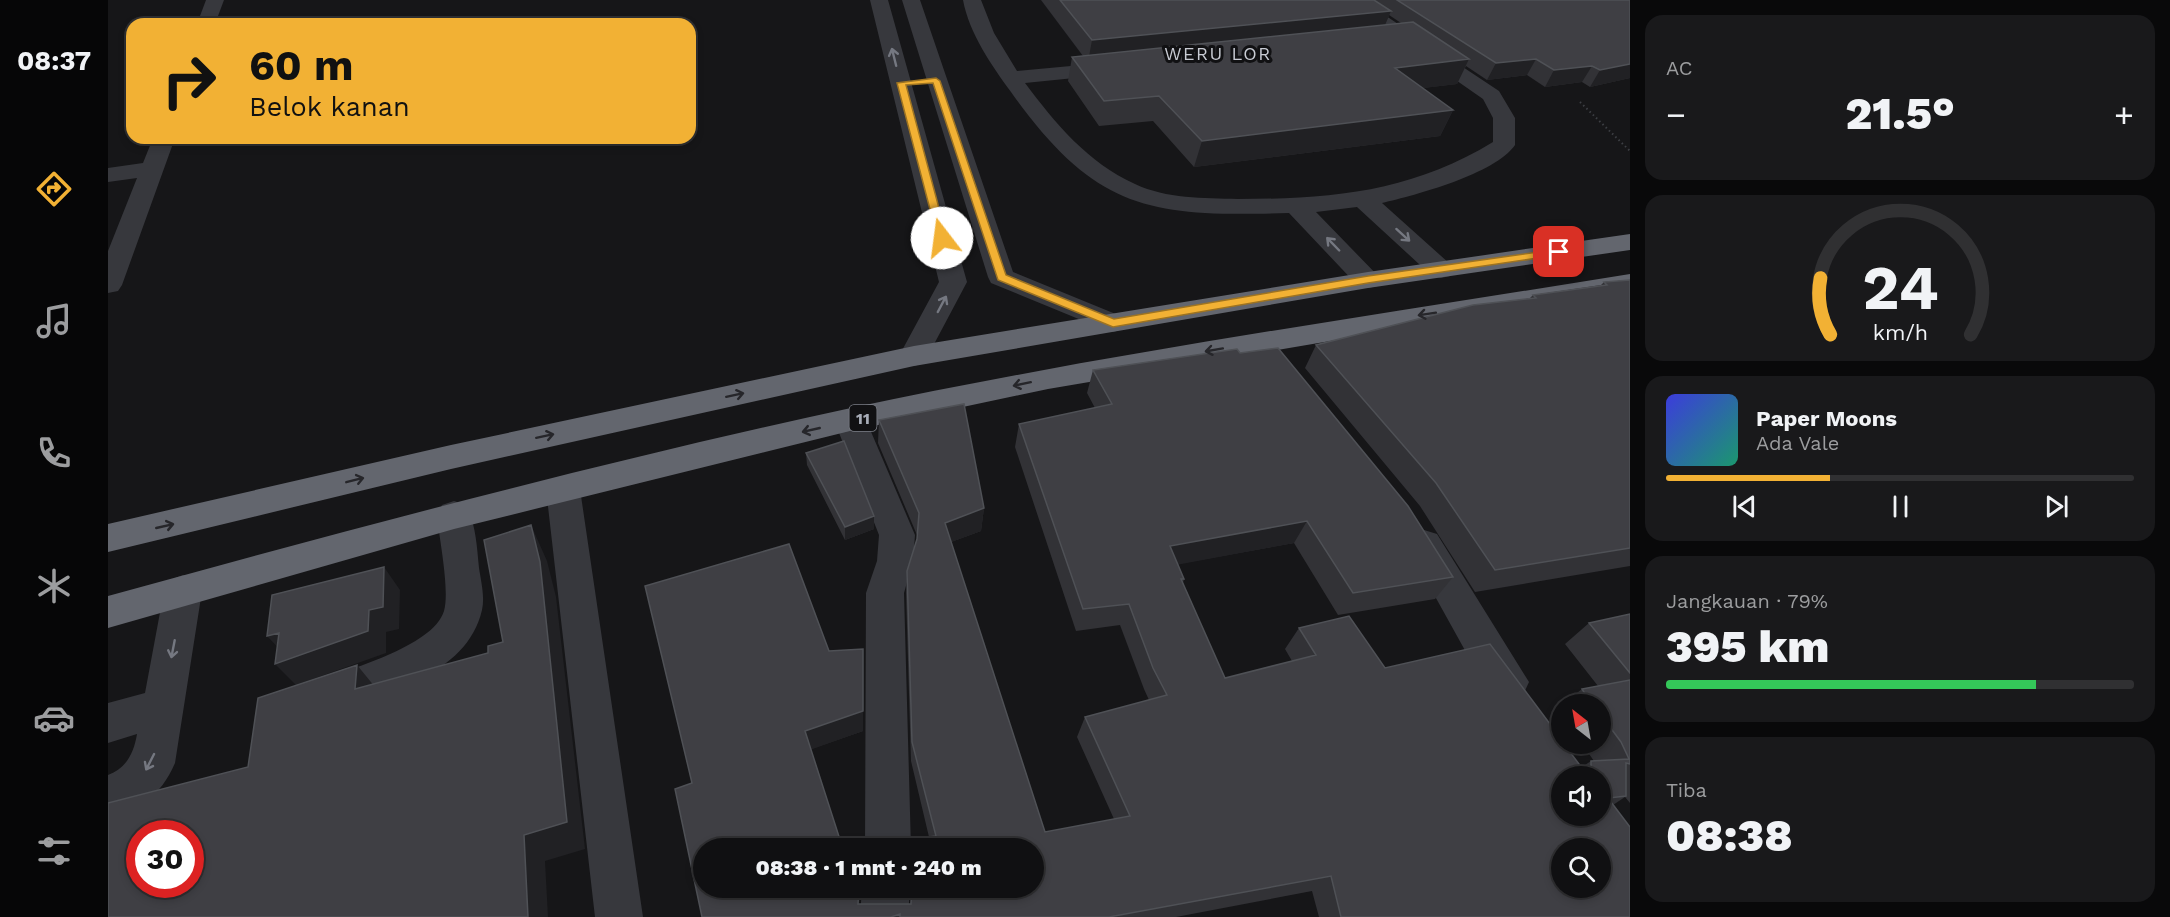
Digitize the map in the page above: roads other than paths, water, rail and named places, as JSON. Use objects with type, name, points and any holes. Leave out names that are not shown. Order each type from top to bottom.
[{"type":"highway","points":[[108,538],[451,457],[914,356],[1368,280],[1630,242]]},
{"type":"highway","name":"11","points":[[108,612],[454,515],[850,420],[1048,379],[1274,354],[1630,282]]},
{"type":"street","points":[[208,18],[215,0]]},
{"type":"street","points":[[879,0],[953,282],[914,356]]},
{"type":"street","points":[[911,0],[1002,277],[1113,323]]},
{"type":"street","points":[[972,0],[980,23],[1011,78],[1046,125],[1079,161],[1124,189],[1164,204],[1298,208],[1365,201],[1434,184],[1479,164],[1504,145],[1504,118],[1492,95],[1350,0]]},
{"type":"street","points":[[1371,41],[1406,38]]},
{"type":"street","points":[[1011,78],[1139,65]]},
{"type":"street","points":[[901,83],[936,81]]},
{"type":"street","points":[[108,285],[162,144]]},
{"type":"street","points":[[108,175],[153,168]]},
{"type":"street","points":[[1365,201],[1441,270]]},
{"type":"street","points":[[1298,208],[1368,280]]},
{"type":"street","points":[[850,420],[897,535],[895,561],[885,593],[884,615],[888,838]]},
{"type":"street","points":[[563,489],[619,917]]},
{"type":"street","points":[[292,707],[410,665],[448,638],[464,610],[454,515]]},
{"type":"street","points":[[1407,517],[1443,574],[1481,642],[1527,709]]},
{"type":"street","points":[[108,797],[131,788],[153,763],[183,591]]},
{"type":"street","points":[[108,723],[162,706]]},
{"type":"street","points":[[884,917],[885,898]]},
{"type":"district","name":"WERU LOR","points":[[1218,54]]}]
